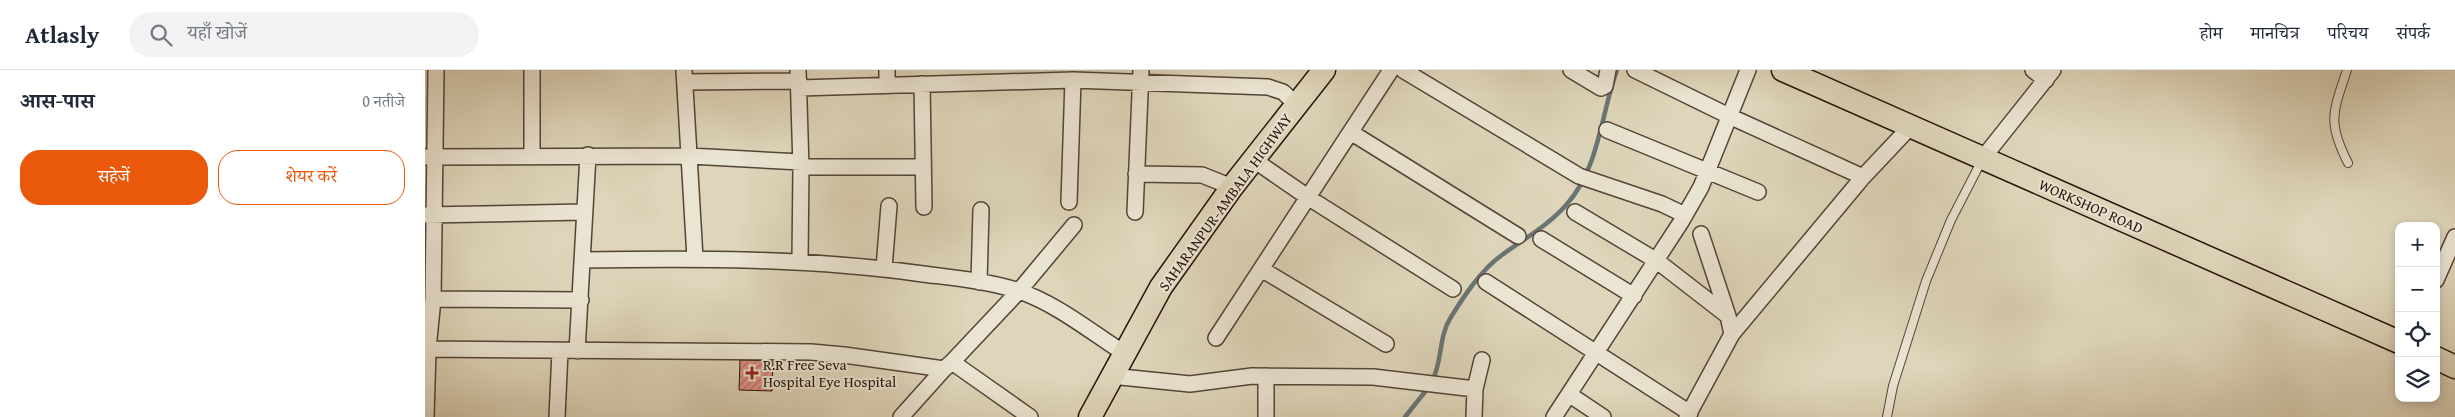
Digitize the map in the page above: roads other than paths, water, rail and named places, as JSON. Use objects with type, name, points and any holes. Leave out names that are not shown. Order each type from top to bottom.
[{"type":"main road","name":"WORKSHOP ROAD","points":[[1783,70],[1911,126],[1987,153],[2395,324]]},
{"type":"main road","name":"WORKSHOP ROAD","points":[[1818,70],[1987,153],[2395,340]]},
{"type":"main road","name":"SAHARANPUR-AMBALA HIGHWAY","points":[[1090,417],[1161,287],[1232,187],[1297,105],[1321,71]]},
{"type":"main road","points":[[2440,344],[2455,350]]},
{"type":"main road","points":[[2440,360],[2455,367]]},
{"type":"street","points":[[426,417],[426,349],[433,299],[429,262],[430,157],[437,70]]},
{"type":"street","points":[[532,70],[532,156]]},
{"type":"street","points":[[1216,338],[1263,270],[1391,70]]},
{"type":"street","points":[[1403,70],[1584,179],[1662,204],[1685,215]]},
{"type":"street","points":[[1571,70],[1601,88],[1605,86],[1608,70]]},
{"type":"street","points":[[1635,70],[1729,116],[1863,177]]},
{"type":"street","points":[[1554,417],[1598,352],[1685,215],[1707,171],[1748,70]]},
{"type":"street","points":[[1987,153],[2050,75],[2033,70]]},
{"type":"street","points":[[695,258],[685,76],[799,79],[887,78],[922,84],[970,76],[1073,80],[1142,76],[1268,87],[1283,92],[1297,105]]},
{"type":"street","points":[[1135,212],[1142,76]]},
{"type":"street","points":[[799,79],[801,164],[800,261]]},
{"type":"street","points":[[1069,202],[1073,80]]},
{"type":"street","points":[[922,84],[925,207]]},
{"type":"street","points":[[1486,282],[1598,352],[1688,415],[1732,334],[1863,177],[1911,126]]},
{"type":"street","points":[[1607,130],[1758,192]]},
{"type":"street","points":[[1352,133],[1518,236]]},
{"type":"street","points":[[577,351],[588,155]]},
{"type":"street","points":[[430,157],[690,156],[801,164],[923,167]]},
{"type":"street","points":[[1254,160],[1309,198],[1453,289]]},
{"type":"street","points":[[1136,174],[1195,174],[1214,178],[1232,187]]},
{"type":"street","points":[[884,268],[889,206]]},
{"type":"street","points":[[979,282],[981,210]]},
{"type":"street","points":[[430,215],[584,212]]},
{"type":"street","points":[[1575,212],[1657,261],[1728,316]]},
{"type":"street","points":[[901,417],[1019,291],[1074,225]]},
{"type":"street","points":[[1701,234],[1728,316],[1732,334]]},
{"type":"street","points":[[2440,276],[2449,266],[2455,237]]},
{"type":"street","points":[[1541,239],[1633,296]]},
{"type":"street","points":[[582,260],[695,258],[800,261],[884,268],[979,282],[1019,291],[1045,303],[1124,353]]},
{"type":"street","points":[[1263,270],[1386,344]]},
{"type":"street","points":[[433,299],[581,300]]},
{"type":"street","points":[[426,349],[811,352],[844,354],[948,366],[1028,416]]},
{"type":"street","points":[[557,417],[560,350]]},
{"type":"street","points":[[1475,417],[1475,389],[1482,360]]},
{"type":"street","points":[[1111,376],[1190,384],[1242,377],[1373,376],[1475,389]]},
{"type":"street","points":[[1266,376],[1266,417]]},
{"type":"street","points":[[1569,395],[1603,417]]},
{"type":"lane","points":[[2347,70],[2334,110],[2333,124],[2337,141],[2348,163]]},
{"type":"lane","points":[[1887,417],[1893,386],[1926,281],[1951,220],[1987,153]]},
{"type":"waterway","points":[[1432,381],[1438,365],[1447,325],[1473,284],[1494,261],[1560,212],[1578,190],[1593,157],[1617,70]]},
{"type":"waterway","points":[[1405,417],[1428,388]]},
{"type":"place","name":"R.R Free Seva Hospital Eye Hospital","points":[[752,373]]}]
